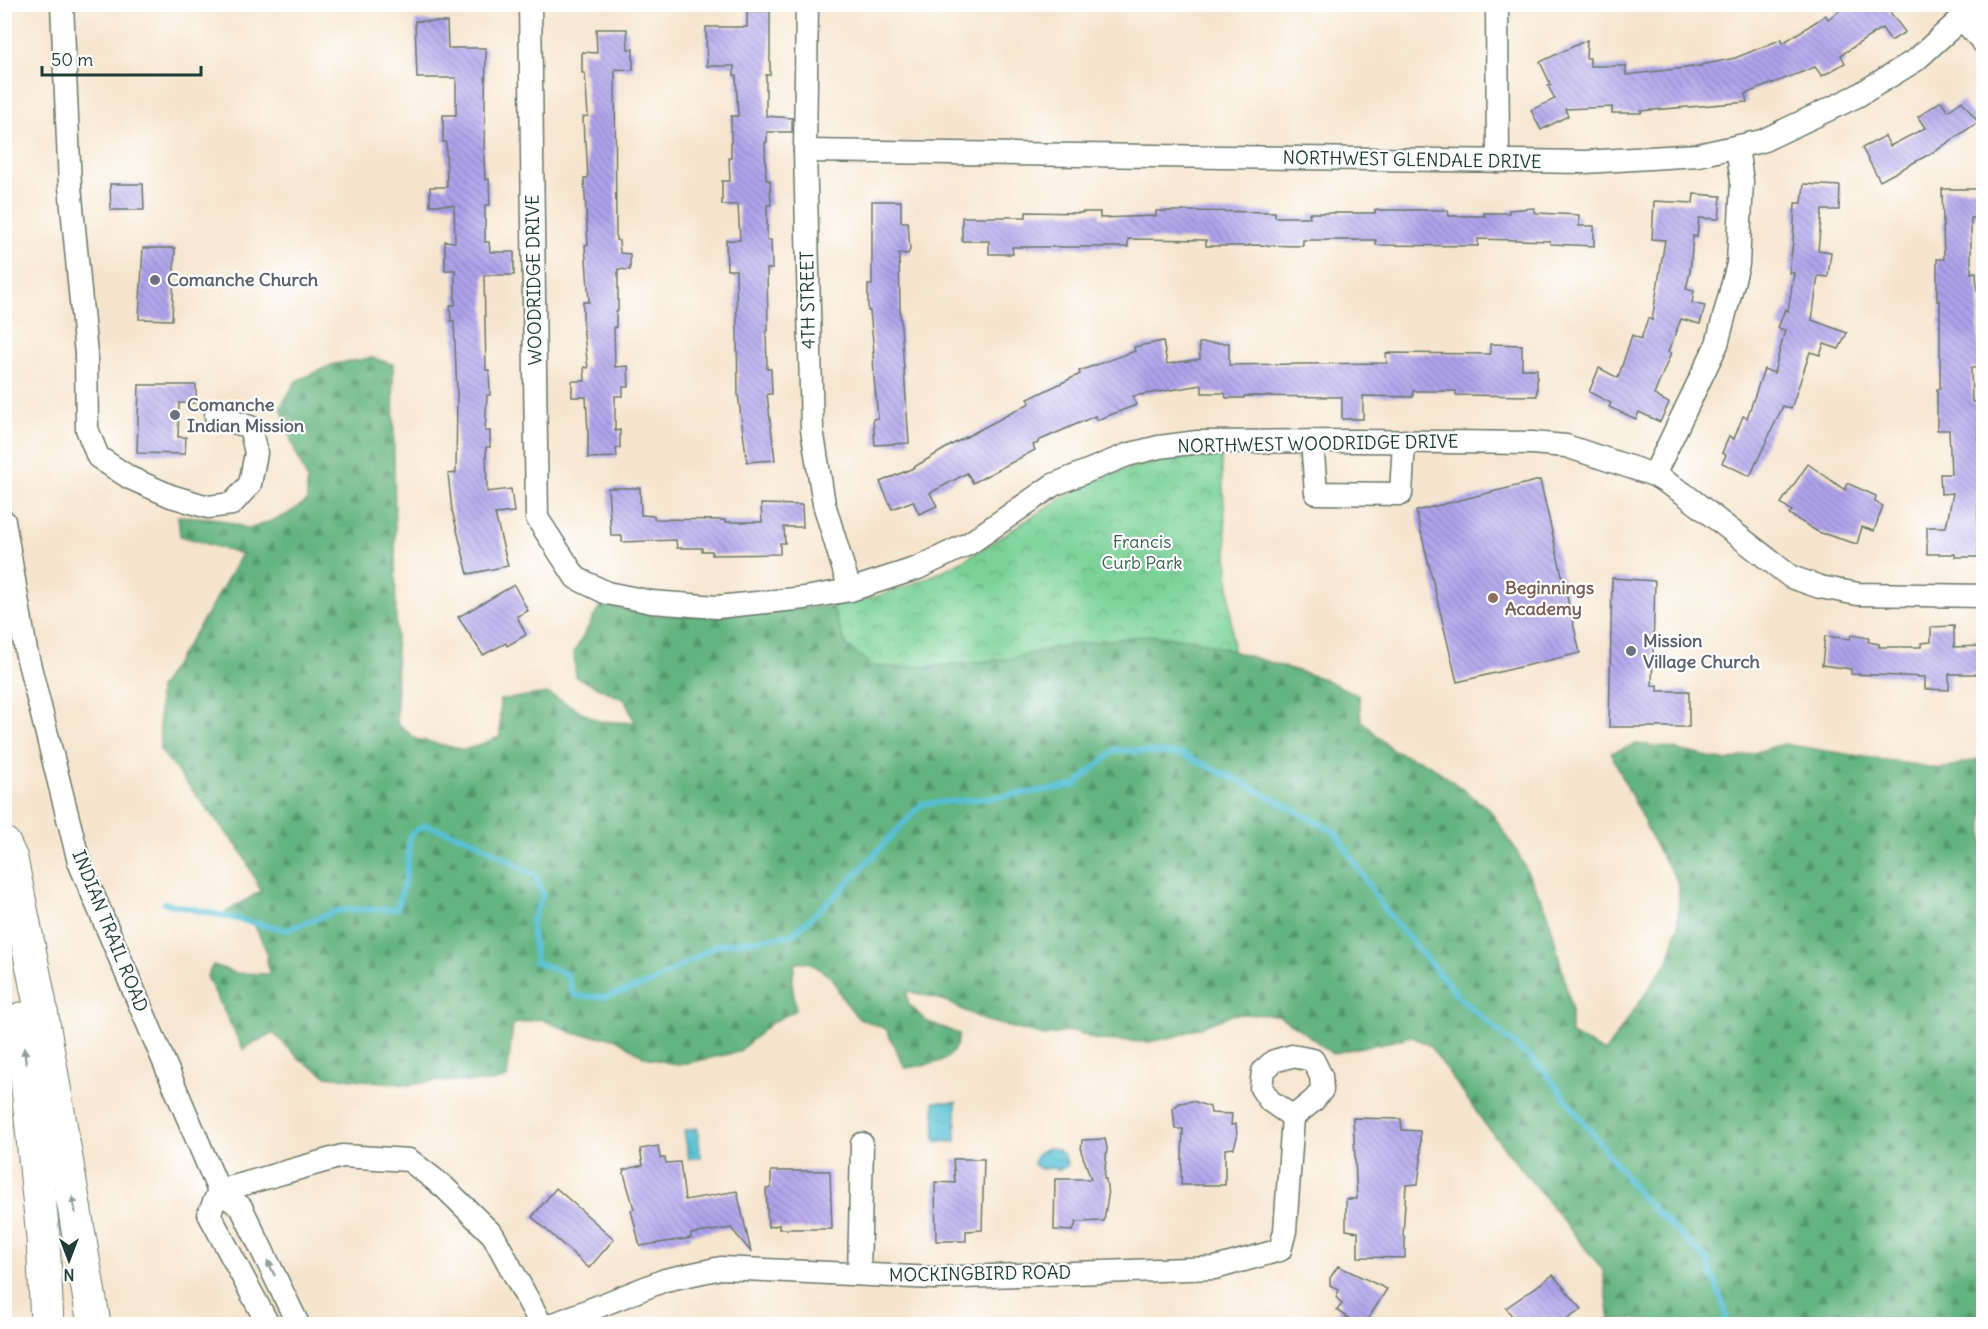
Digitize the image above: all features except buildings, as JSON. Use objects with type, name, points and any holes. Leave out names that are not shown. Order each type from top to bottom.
[{"type":"highway","points":[[4,844],[10,859],[39,999],[94,1324]]},
{"type":"highway","points":[[4,915],[23,1035],[32,1114],[43,1237],[47,1324]]},
{"type":"street","points":[[62,4],[70,186],[86,354],[87,429],[98,457],[130,478],[171,496],[208,507],[232,504],[244,491],[250,484],[256,453],[250,427],[216,416]]},
{"type":"street","name":"WOODRIDGE DRIVE","points":[[530,4],[537,518],[558,550]]},
{"type":"street","name":"4TH STREET","points":[[807,4],[805,151],[812,429],[824,504],[850,590]]},
{"type":"street","points":[[1497,4],[1498,161]]},
{"type":"street","points":[[1970,12],[1983,43]]},
{"type":"street","name":"NORTHWEST GLENDALE DRIVE","points":[[805,151],[1585,162],[1687,156],[1762,141],[1857,96],[1916,60],[1970,12]]},
{"type":"street","points":[[1654,475],[1717,344],[1738,264],[1742,181],[1737,147]]},
{"type":"street","points":[[1312,441],[1316,492],[1401,494],[1404,441]]},
{"type":"street","name":"NORTHWEST WOODRIDGE DRIVE","points":[[558,550],[576,578],[607,593],[652,602],[717,607],[805,598],[850,590],[918,568],[970,543],[1053,485],[1127,455],[1159,447],[1198,442],[1532,443],[1566,446],[1654,475],[1683,492],[1791,577],[1820,587],[1858,594],[1983,596]]},
{"type":"street","name":"INDIAN TRAIL ROAD","points":[[4,521],[26,651],[79,862],[219,1191],[241,1207],[298,1324]]},
{"type":"street","name":"MOCKINGBIRD ROAD","points":[[554,1324],[665,1280],[721,1268],[935,1278],[1215,1268],[1280,1250],[1285,1231],[1293,1117]]},
{"type":"street","points":[[859,1274],[862,1144]]},
{"type":"street","points":[[268,1324],[209,1214],[219,1191],[342,1156],[409,1160],[444,1187],[493,1235],[541,1324]]},
{"type":"green space","points":[[372,358],[393,364],[397,723],[416,739],[465,750],[500,737],[500,700],[547,693],[598,721],[635,723],[625,700],[576,677],[574,653],[601,604],[653,615],[714,615],[831,606],[847,646],[924,667],[1008,659],[1055,647],[1148,635],[1196,640],[1324,679],[1359,696],[1361,720],[1393,751],[1429,764],[1489,809],[1516,850],[1548,913],[1571,1006],[1571,1034],[1605,1052],[1668,961],[1678,926],[1679,883],[1657,849],[1611,753],[1637,744],[1664,747],[1727,761],[1783,744],[1941,769],[1983,758],[1983,1324],[1661,1324],[1633,1319],[1610,1320],[1603,1270],[1485,1124],[1430,1046],[1411,1036],[1332,1054],[1278,1015],[1234,1014],[1177,1036],[1148,1042],[1097,1040],[1074,1031],[1044,1036],[984,1020],[943,1000],[907,991],[908,1003],[926,1021],[959,1034],[953,1052],[947,1057],[932,1064],[905,1068],[886,1029],[858,1018],[843,999],[832,978],[809,962],[795,963],[792,983],[796,1010],[771,1023],[738,1052],[678,1065],[645,1057],[615,1038],[576,1034],[541,1019],[513,1024],[507,1078],[492,1082],[433,1081],[410,1085],[326,1076],[301,1060],[273,1033],[243,1049],[207,977],[213,965],[236,973],[269,974],[266,950],[253,922],[221,915],[261,891],[241,851],[160,750],[159,689],[242,554],[180,536],[178,516],[213,518],[250,529],[286,515],[307,501],[307,479],[292,443],[281,407],[296,381],[334,364]]},
{"type":"green space","name":"Francis Curb Park","points":[[1221,457],[1233,651],[1196,640],[1148,635],[1055,647],[1008,659],[924,667],[875,667],[847,646],[831,606],[888,593],[942,571],[976,553],[1068,495],[1108,476],[1167,460]]},
{"type":"water","points":[[934,1102],[956,1102],[956,1142],[935,1141]]},
{"type":"water","points":[[697,1128],[701,1157],[689,1159],[684,1131]]},
{"type":"water","points":[[1048,1148],[1062,1152],[1067,1166],[1059,1170],[1041,1169],[1034,1164],[1038,1154]]},
{"type":"waterway","points":[[165,903],[287,930],[340,910],[397,909],[406,877],[410,835],[425,825],[471,839],[536,876],[543,895],[531,924],[536,962],[566,974],[575,996],[605,997],[651,983],[717,945],[792,935],[838,893],[922,804],[990,798],[1074,786],[1115,750],[1182,754],[1243,783],[1335,832],[1385,910],[1461,999],[1544,1070],[1643,1199],[1707,1260],[1727,1315],[1723,1324]]},
{"type":"place","name":"Comanche Church","points":[[155,280]]},
{"type":"place","name":"Comanche Indian Mission","points":[[175,415]]},
{"type":"place","name":"Beginnings Academy","points":[[1493,598]]},
{"type":"place","name":"Mission Village Church","points":[[1631,651]]}]
